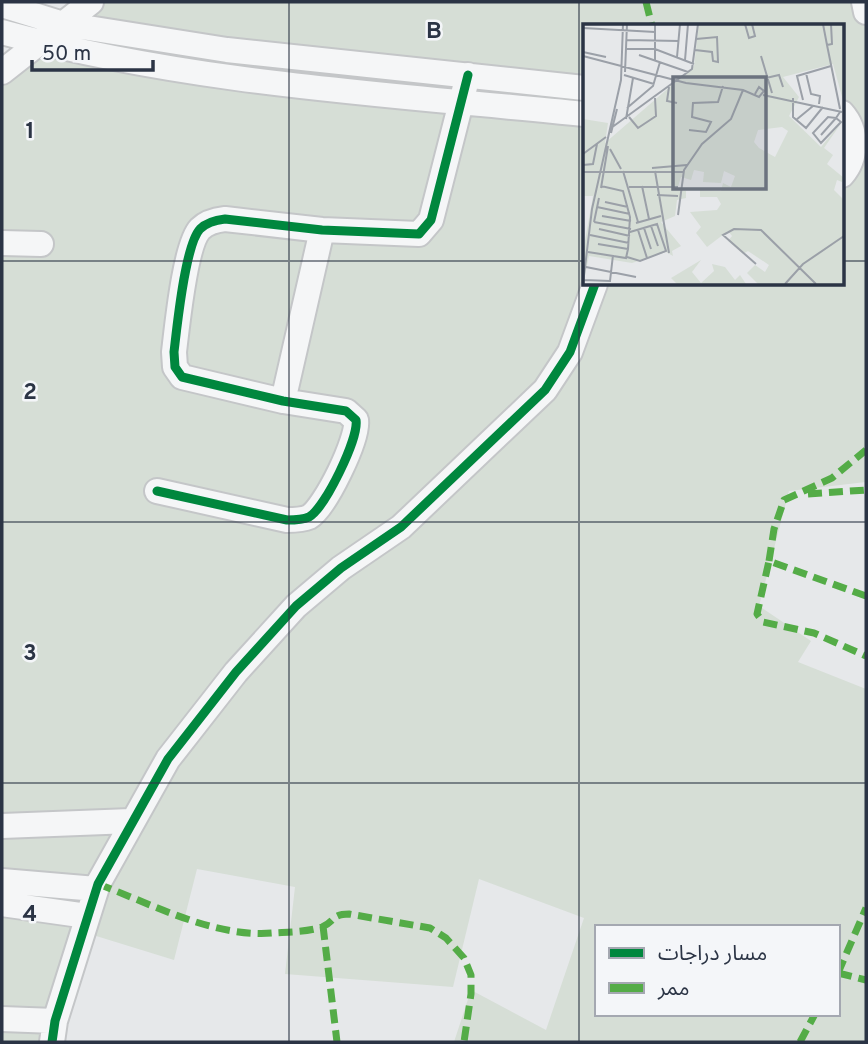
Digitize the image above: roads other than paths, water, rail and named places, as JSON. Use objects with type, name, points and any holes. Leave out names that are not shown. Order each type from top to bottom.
[{"type":"street","points":[[2,72],[91,2]]},
{"type":"street","points":[[864,2],[866,12]]},
{"type":"street","points":[[2,5],[63,24],[227,50],[583,88]]},
{"type":"street","points":[[2,32],[89,55],[186,72],[288,86],[583,114]]},
{"type":"street","points":[[158,491],[287,520],[309,517],[321,503],[352,445],[356,420],[346,411],[283,401],[193,380],[178,372],[174,352],[191,249],[200,229],[219,220],[405,235],[423,231],[431,220],[468,75]]},
{"type":"street","points":[[844,172],[852,160],[853,127]]},
{"type":"street","points":[[844,175],[866,174]]},
{"type":"street","points":[[283,401],[322,230]]},
{"type":"street","points":[[2,243],[41,244]]},
{"type":"street","points":[[2,1020],[53,1032],[96,889],[131,821],[169,759],[273,629],[341,568],[401,527],[545,390],[570,352],[595,285]]},
{"type":"street","points":[[2,826],[131,821]]},
{"type":"street","points":[[2,881],[96,889]]},
{"type":"street","points":[[2,904],[87,916]]}]
